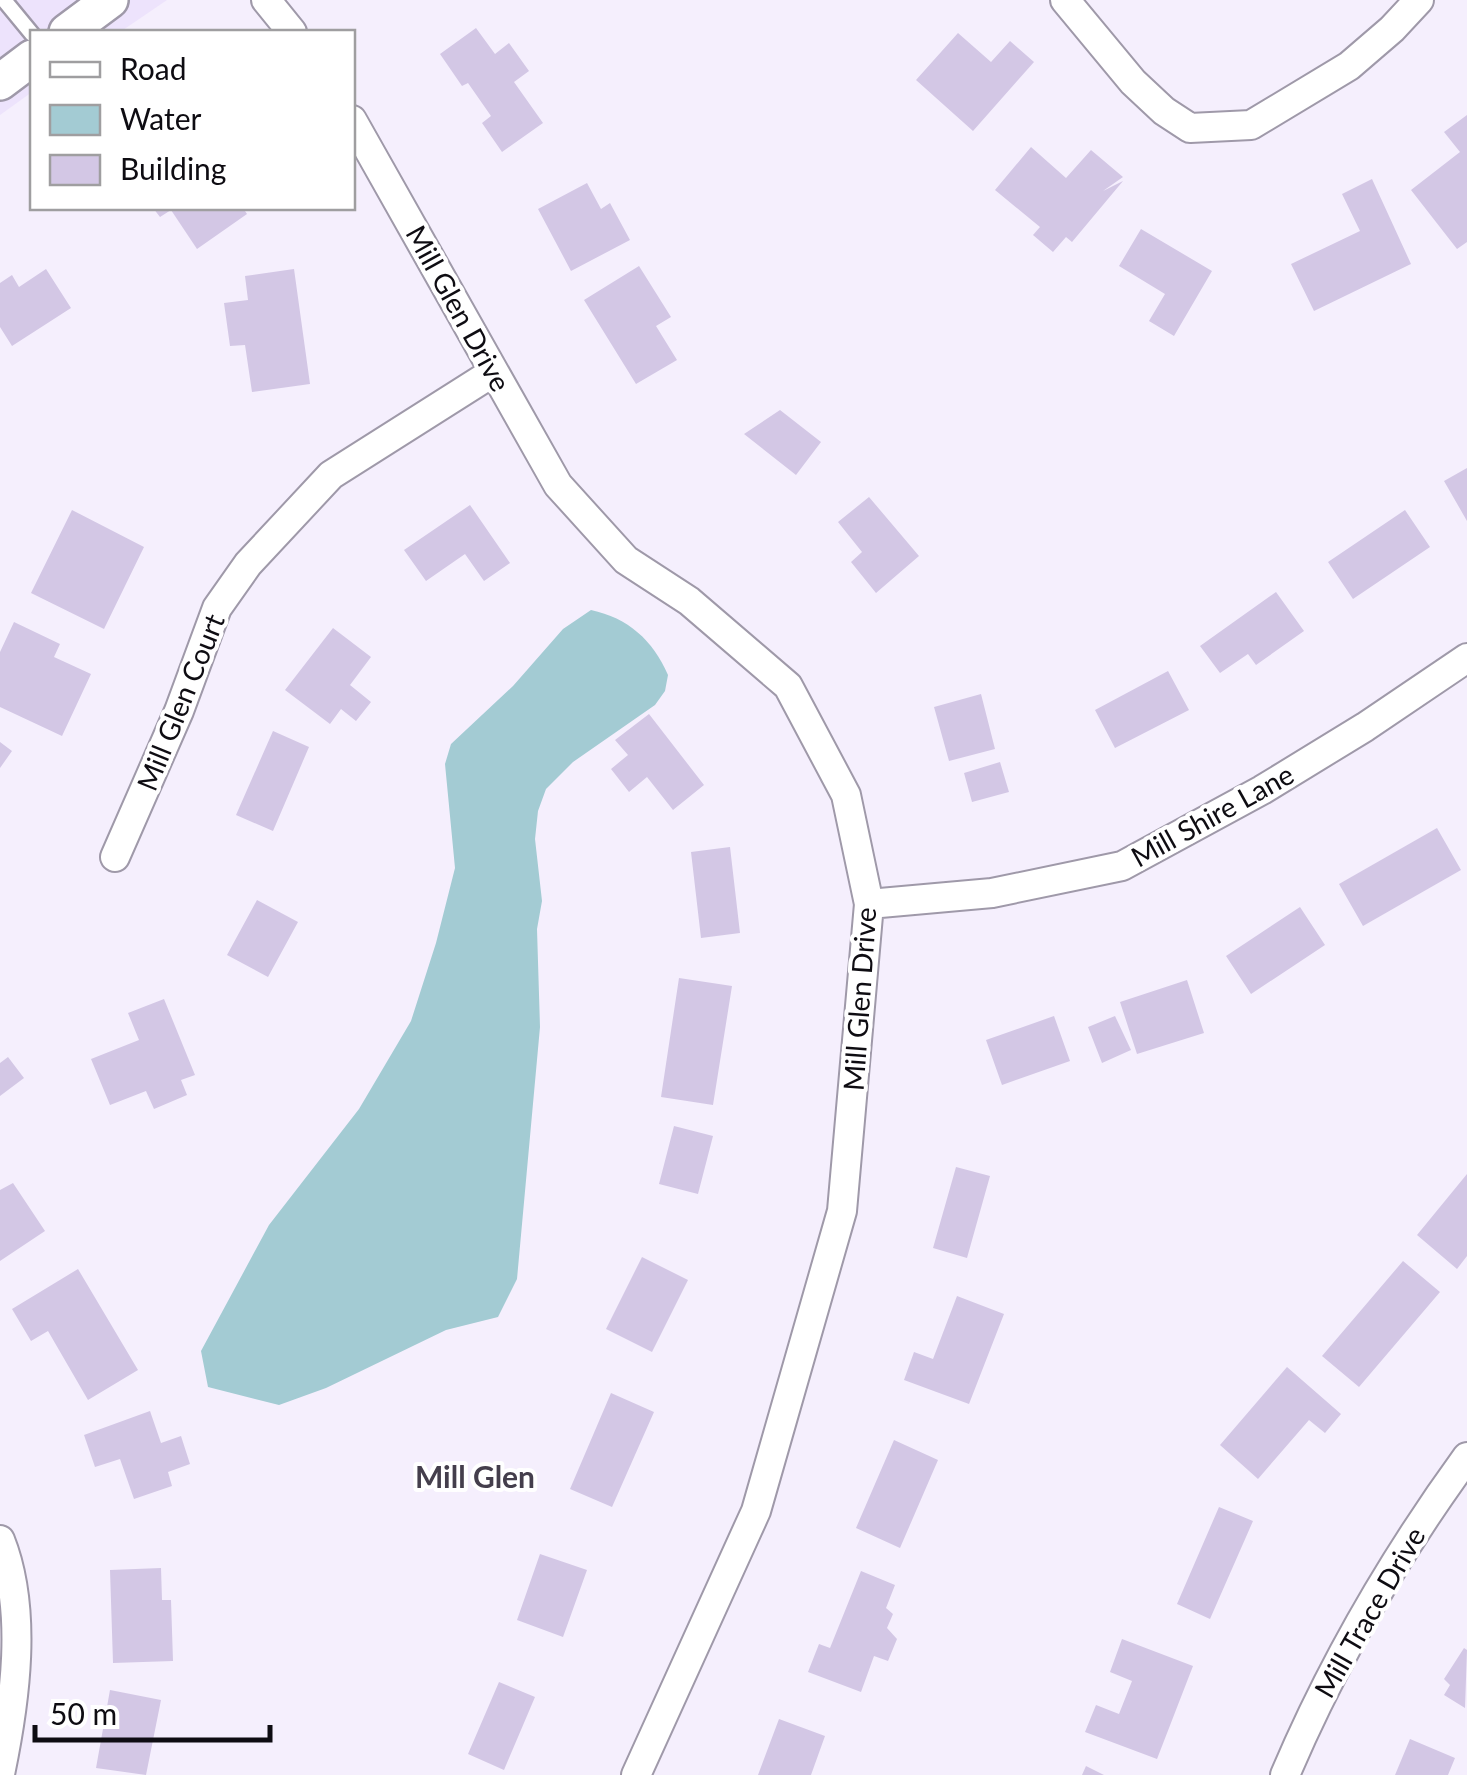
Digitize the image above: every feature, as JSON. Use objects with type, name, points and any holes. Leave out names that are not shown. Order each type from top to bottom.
[{"type":"street","points":[[70,30],[110,0]]},
{"type":"street","points":[[266,0],[290,30]]},
{"type":"street","points":[[1065,0],[1134,82],[1164,111],[1190,128],[1252,125],[1349,66],[1419,0]]},
{"type":"street","points":[[0,82],[30,60]]},
{"type":"street","name":"Mill Glen Drive","points":[[355,125],[558,486],[626,560],[689,602],[788,686],[846,796],[870,904],[842,1211],[756,1511],[636,1775]]},
{"type":"street","name":"Mill Glen Court","points":[[116,857],[179,710],[217,608],[248,564],[331,475],[492,374]]},
{"type":"street","name":"Mill Shire Lane","points":[[870,904],[992,894],[1122,866],[1262,790],[1467,658]]},
{"type":"street","name":"Mill Trace Drive","points":[[1286,1775],[1317,1700],[1411,1534],[1467,1457]]},
{"type":"street","points":[[0,1540],[17,1650],[13,1709],[0,1774]]},
{"type":"lane","points":[[4,0],[30,32]]},
{"type":"shaded area","points":[[0,0],[167,0],[123,30],[30,30],[30,93],[0,115]]},
{"type":"water","points":[[591,610],[638,632],[655,651],[668,675],[665,691],[655,705],[573,762],[546,789],[538,811],[535,839],[542,901],[537,929],[540,1027],[517,1279],[498,1317],[446,1330],[326,1388],[279,1405],[208,1387],[201,1351],[269,1225],[359,1109],[411,1021],[455,868],[445,764],[451,744],[513,686],[563,629]]},
{"type":"building","points":[[476,28],[495,54],[509,43],[529,71],[514,82],[543,123],[502,152],[482,123],[491,116],[468,83],[462,86],[440,54]]},
{"type":"building","points":[[958,33],[991,62],[1010,41],[1034,62],[973,131],[916,80]]},
{"type":"building","points":[[1467,115],[1467,242],[1457,249],[1411,190],[1460,152],[1444,132]]},
{"type":"building","points":[[1031,147],[1066,178],[1091,150],[1123,177],[1103,191],[1123,181],[1072,242],[1066,237],[1053,252],[1033,235],[1040,227],[995,190]]},
{"type":"building","points":[[1372,179],[1411,264],[1314,311],[1291,264],[1360,231],[1342,194]]},
{"type":"building","points":[[587,183],[601,209],[610,203],[630,240],[571,271],[538,209]]},
{"type":"building","points":[[171,210],[244,210],[247,214],[197,249]]},
{"type":"building","points":[[1141,229],[1212,271],[1174,336],[1149,321],[1165,294],[1119,266]]},
{"type":"building","points":[[639,266],[671,317],[656,326],[677,360],[636,384],[584,300]]},
{"type":"building","points":[[46,269],[71,308],[12,346],[0,327],[0,283],[12,275],[19,287]]},
{"type":"building","points":[[294,269],[310,384],[252,392],[245,345],[230,346],[224,303],[248,300],[245,276]]},
{"type":"building","points":[[780,410],[821,442],[796,475],[744,434]]},
{"type":"building","points":[[1467,468],[1467,521],[1444,481]]},
{"type":"building","points":[[869,497],[919,556],[876,593],[851,562],[862,552],[838,522]]},
{"type":"building","points":[[470,505],[510,563],[484,581],[465,554],[426,581],[404,550]]},
{"type":"building","points":[[72,510],[144,547],[104,629],[31,593]]},
{"type":"building","points":[[1405,510],[1430,547],[1353,599],[1328,562]]},
{"type":"building","points":[[1276,592],[1304,631],[1256,665],[1248,654],[1220,673],[1200,646]]},
{"type":"building","points":[[14,622],[60,644],[54,657],[91,674],[62,736],[0,707],[0,652]]},
{"type":"building","points":[[333,628],[371,657],[350,685],[371,702],[356,721],[341,709],[330,724],[285,690]]},
{"type":"building","points":[[1168,671],[1189,710],[1115,748],[1095,710]]},
{"type":"building","points":[[981,694],[995,749],[949,761],[934,707]]},
{"type":"building","points":[[649,714],[704,785],[673,810],[647,777],[629,792],[611,769],[628,755],[615,740]]},
{"type":"building","points":[[273,731],[309,747],[273,831],[236,815]]},
{"type":"building","points":[[0,742],[12,751],[0,768]]},
{"type":"building","points":[[1000,762],[1009,792],[972,802],[964,773]]},
{"type":"building","points":[[1437,828],[1461,870],[1363,926],[1339,884]]},
{"type":"building","points":[[730,847],[740,933],[701,938],[691,852]]},
{"type":"building","points":[[257,900],[298,922],[268,977],[227,955]]},
{"type":"building","points":[[1300,907],[1325,945],[1251,994],[1226,956]]},
{"type":"building","points":[[679,978],[732,986],[713,1105],[661,1097]]},
{"type":"building","points":[[1187,980],[1204,1033],[1137,1054],[1120,1002]]},
{"type":"building","points":[[164,999],[195,1075],[181,1080],[187,1095],[154,1109],[146,1091],[110,1105],[91,1059],[139,1040],[128,1013]]},
{"type":"building","points":[[1054,1016],[1070,1061],[1002,1085],[986,1040]]},
{"type":"building","points":[[1115,1016],[1131,1050],[1102,1063],[1088,1027]]},
{"type":"building","points":[[8,1057],[24,1078],[0,1096],[0,1063]]},
{"type":"building","points":[[674,1126],[713,1136],[698,1194],[659,1184]]},
{"type":"building","points":[[956,1167],[990,1176],[967,1258],[933,1248]]},
{"type":"building","points":[[1467,1174],[1467,1256],[1457,1269],[1417,1235]]},
{"type":"building","points":[[13,1183],[45,1231],[0,1261],[0,1190]]},
{"type":"building","points":[[642,1257],[688,1280],[652,1352],[606,1329]]},
{"type":"building","points":[[1403,1261],[1440,1292],[1359,1387],[1322,1356]]},
{"type":"building","points":[[78,1269],[138,1370],[88,1400],[48,1331],[31,1341],[12,1309]]},
{"type":"building","points":[[957,1296],[1004,1314],[969,1404],[904,1380],[914,1352],[933,1359]]},
{"type":"building","points":[[1287,1367],[1341,1414],[1325,1433],[1309,1420],[1258,1479],[1220,1445]]},
{"type":"building","points":[[611,1393],[654,1412],[612,1507],[570,1489]]},
{"type":"building","points":[[150,1411],[161,1443],[181,1436],[190,1464],[168,1472],[172,1486],[134,1499],[120,1459],[95,1467],[84,1435]]},
{"type":"building","points":[[894,1440],[938,1460],[900,1548],[856,1528]]},
{"type":"building","points":[[1219,1507],[1253,1521],[1210,1619],[1177,1604]]},
{"type":"building","points":[[540,1554],[587,1570],[563,1637],[517,1620]]},
{"type":"building","points":[[161,1568],[162,1600],[171,1600],[173,1661],[113,1663],[110,1570]]},
{"type":"building","points":[[861,1571],[895,1585],[886,1608],[893,1614],[887,1628],[897,1639],[888,1661],[874,1656],[861,1692],[808,1672],[819,1644],[830,1648]]},
{"type":"building","points":[[1122,1639],[1193,1666],[1157,1759],[1085,1732],[1096,1705],[1119,1714],[1132,1681],[1110,1672]]},
{"type":"building","points":[[1464,1648],[1465,1708],[1444,1695],[1450,1685],[1444,1679]]},
{"type":"building","points":[[499,1682],[535,1697],[504,1770],[468,1754]]},
{"type":"building","points":[[110,1690],[161,1700],[146,1775],[96,1768]]},
{"type":"building","points":[[779,1719],[825,1736],[811,1775],[758,1775]]},
{"type":"building","points":[[1410,1739],[1455,1758],[1448,1775],[1395,1775]]},
{"type":"building","points":[[1086,1766],[1104,1775],[1082,1775]]},
{"type":"district","name":"Mill Glen","points":[[475,1476]]}]
